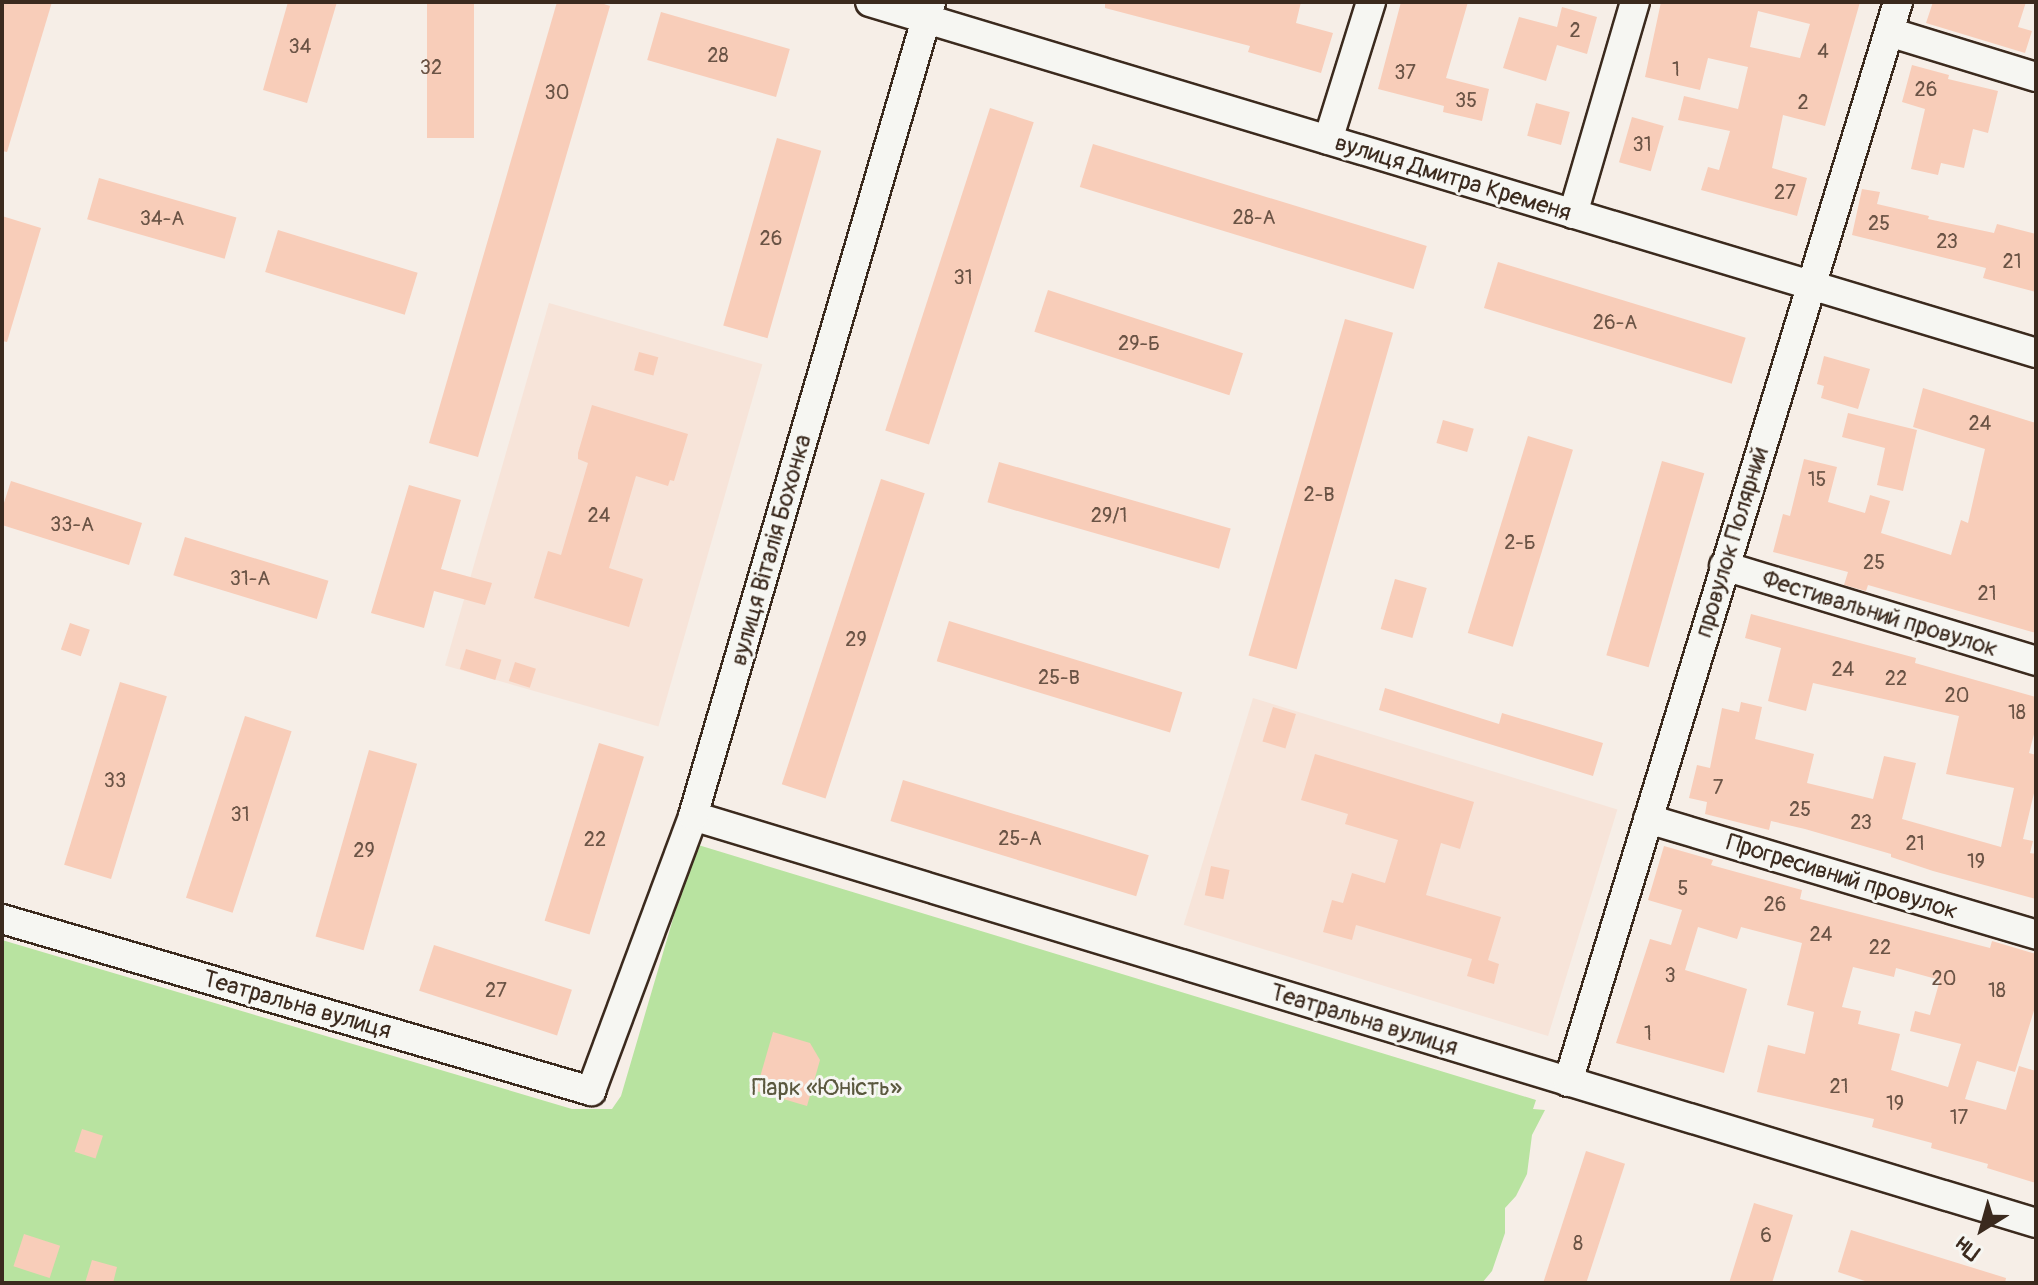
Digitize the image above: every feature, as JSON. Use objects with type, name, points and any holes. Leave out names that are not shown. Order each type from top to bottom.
[{"type":"street","name":"вулиця Дмитра Кременя","points":[[870,2],[928,10],[1328,140],[2036,353]]},
{"type":"street","points":[[1328,140],[1371,2]]},
{"type":"street","points":[[1573,214],[1635,2]]},
{"type":"street","name":"провулок Полярний","points":[[1568,1082],[1898,2]]},
{"type":"street","name":"вулиця Віталія Бохонка","points":[[591,1091],[693,816],[928,10]]},
{"type":"street","points":[[1889,32],[2036,77]]},
{"type":"street","name":"Фестивальний провулок","points":[[1724,566],[2036,661]]},
{"type":"street","name":"Театральна вулиця","points":[[693,816],[2036,1223]]},
{"type":"street","name":"Прогресивний провулок","points":[[1648,819],[2036,935]]},
{"type":"street","name":"Театральна вулиця","points":[[2,919],[591,1091]]},
{"type":"shaded area","points":[[549,303],[762,364],[658,727],[445,665]]},
{"type":"shaded area","points":[[1253,698],[1617,809],[1548,1036],[1184,925]]},
{"type":"green space","name":"Парк «Юність»","points":[[695,844],[1536,1100],[1533,1109],[1545,1110],[1532,1135],[1527,1174],[1516,1196],[1505,1208],[1505,1233],[1492,1271],[1482,1283],[2,1283],[2,940],[572,1109],[612,1109],[621,1096]]},
{"type":"building","points":[[2,2],[52,2],[7,152],[2,151]]},
{"type":"building","points":[[288,2],[337,2],[307,103],[263,90]]},
{"type":"building","points":[[427,2],[474,2],[474,138],[427,138]]},
{"type":"building","points":[[557,2],[598,2],[610,6],[478,457],[429,443]]},
{"type":"building","points":[[1105,2],[1301,2],[1296,23],[1333,33],[1321,73],[1248,52],[1250,46],[1105,8]]},
{"type":"building","points":[[1401,2],[1468,2],[1446,78],[1489,89],[1482,121],[1443,112],[1444,106],[1378,89]]},
{"type":"building","points":[[1661,2],[1860,2],[1825,126],[1783,115],[1772,168],[1807,178],[1797,216],[1701,190],[1708,167],[1719,170],[1730,131],[1678,120],[1684,96],[1738,109],[1748,67],[1708,58],[1700,90],[1645,77]],"holes":[[[1758,11],[1810,24],[1800,58],[1750,47]]]},
{"type":"building","points":[[1933,2],[2026,2],[2018,27],[2032,31],[2025,53],[1926,23]]},
{"type":"building","points":[[1562,7],[1597,17],[1587,54],[1557,45],[1546,81],[1503,68],[1519,17],[1557,27]]},
{"type":"building","points":[[661,12],[790,49],[776,97],[647,60]]},
{"type":"building","points":[[1912,65],[1949,75],[1948,79],[1998,91],[1988,133],[1973,129],[1964,168],[1941,163],[1938,175],[1911,169],[1925,109],[1902,102]]},
{"type":"building","points":[[1536,103],[1570,112],[1561,145],[1527,136]]},
{"type":"building","points":[[990,108],[1034,122],[929,445],[885,430]]},
{"type":"building","points":[[1632,117],[1664,126],[1651,171],[1619,162]]},
{"type":"building","points":[[777,138],[821,151],[767,338],[723,325]]},
{"type":"building","points":[[1093,144],[1427,246],[1414,289],[1080,187]]},
{"type":"building","points":[[99,178],[236,217],[225,259],[87,219]]},
{"type":"building","points":[[1862,189],[1880,192],[1877,204],[1929,216],[1928,219],[1994,233],[1997,224],[2036,234],[2036,292],[1983,278],[1986,268],[1852,235]]},
{"type":"building","points":[[2,216],[41,228],[7,342],[2,341]]},
{"type":"building","points":[[278,230],[418,273],[405,315],[265,272]]},
{"type":"building","points":[[1498,262],[1746,338],[1732,384],[1484,308]]},
{"type":"building","points":[[1048,290],[1243,353],[1229,395],[1034,332]]},
{"type":"building","points":[[1345,319],[1393,333],[1297,669],[1249,655]]},
{"type":"building","points":[[639,352],[658,357],[653,376],[634,370]]},
{"type":"building","points":[[1824,356],[1870,369],[1858,409],[1821,398],[1824,386],[1817,384]]},
{"type":"building","points":[[1923,388],[2036,423],[2036,633],[1868,585],[1866,591],[1844,585],[1848,572],[1773,552],[1783,514],[1790,516],[1804,459],[1837,467],[1828,502],[1865,513],[1870,495],[1890,501],[1881,533],[1951,555],[1961,520],[1968,523],[1985,449],[1913,427]]},
{"type":"building","points":[[592,405],[688,434],[674,481],[670,480],[668,486],[636,476],[609,568],[643,579],[629,627],[534,598],[548,551],[561,555],[588,463],[578,459],[578,453]]},
{"type":"building","points":[[1848,413],[1917,430],[1903,491],[1877,485],[1885,448],[1842,437]]},
{"type":"building","points":[[1443,420],[1474,429],[1467,452],[1436,443]]},
{"type":"building","points":[[1528,436],[1573,450],[1513,647],[1468,633]]},
{"type":"building","points":[[1662,461],[1704,473],[1649,667],[1606,655]]},
{"type":"building","points":[[999,462],[1231,528],[1219,569],[987,502]]},
{"type":"building","points":[[881,479],[925,493],[826,799],[782,784]]},
{"type":"building","points":[[11,481],[142,523],[129,565],[2,525],[2,509]]},
{"type":"building","points":[[409,485],[461,500],[441,569],[492,583],[485,605],[434,591],[424,628],[371,613]]},
{"type":"building","points":[[185,537],[328,581],[317,619],[173,575]]},
{"type":"building","points":[[1395,579],[1427,588],[1412,638],[1381,629]]},
{"type":"building","points":[[1751,614],[1916,658],[1915,663],[2036,697],[2036,727],[2029,753],[2036,755],[2036,785],[2023,839],[2033,841],[2030,853],[2036,854],[2036,899],[1933,871],[1891,857],[1891,854],[1805,829],[1771,821],[1769,830],[1705,814],[1707,802],[1689,798],[1697,765],[1710,768],[1722,708],[1739,712],[1741,702],[1762,707],[1755,739],[1814,754],[1807,783],[1873,799],[1884,756],[1916,763],[1902,819],[2001,847],[2014,788],[1946,774],[1959,716],[1813,683],[1806,711],[1768,701],[1781,648],[1745,638]]},
{"type":"building","points":[[949,621],[1182,692],[1170,733],[937,661]]},
{"type":"building","points":[[70,623],[90,630],[81,656],[61,649]]},
{"type":"building","points":[[466,649],[501,660],[495,680],[460,669]]},
{"type":"building","points":[[515,662],[536,669],[530,688],[509,681]]},
{"type":"building","points":[[120,682],[167,696],[111,879],[64,865]]},
{"type":"building","points":[[1385,688],[1499,724],[1502,713],[1603,743],[1593,776],[1379,710]]},
{"type":"building","points":[[1273,707],[1296,714],[1285,748],[1262,741]]},
{"type":"building","points":[[245,716],[292,731],[233,913],[186,898]]},
{"type":"building","points":[[599,743],[644,757],[590,935],[545,921]]},
{"type":"building","points":[[369,750],[417,764],[364,950],[316,936]]},
{"type":"building","points":[[1315,754],[1474,802],[1460,849],[1441,843],[1426,895],[1501,917],[1488,960],[1499,964],[1494,984],[1467,976],[1472,959],[1356,925],[1352,940],[1323,932],[1332,900],[1343,903],[1352,873],[1385,883],[1398,840],[1345,824],[1348,814],[1301,800]]},
{"type":"building","points":[[903,780],[1149,855],[1136,896],[890,821]]},
{"type":"building","points":[[1664,846],[1713,860],[1711,865],[1802,890],[1800,899],[1990,948],[1992,941],[2036,954],[2036,1004],[2015,1072],[1977,1061],[1965,1099],[2006,1110],[2019,1066],[2036,1071],[2036,1183],[1987,1168],[1988,1164],[1931,1148],[1932,1143],[1872,1127],[1874,1119],[1757,1092],[1768,1045],[1805,1054],[1814,1012],[1787,1005],[1802,943],[1741,927],[1737,939],[1698,927],[1685,970],[1747,989],[1724,1073],[1616,1043],[1650,939],[1671,945],[1682,910],[1648,900]],"holes":[[[1853,967],[1894,977],[1896,968],[1940,980],[1930,1015],[1915,1011],[1910,1031],[1961,1044],[1948,1087],[1891,1070],[1900,1034],[1858,1024],[1861,1011],[1842,1007]]]},
{"type":"building","points":[[1211,866],[1230,870],[1223,899],[1205,895]]},
{"type":"building","points":[[434,945],[572,990],[557,1035],[419,991]]},
{"type":"building","points":[[773,1032],[810,1043],[820,1060],[807,1106],[756,1091]]},
{"type":"building","points":[[82,1129],[103,1136],[96,1159],[75,1152]]},
{"type":"building","points":[[1586,1151],[1625,1164],[1586,1283],[1543,1283]]},
{"type":"building","points":[[1754,1203],[1793,1215],[1772,1283],[1729,1283]]},
{"type":"building","points":[[1851,1230],[2006,1278],[2005,1283],[1871,1283],[1838,1272]]},
{"type":"building","points":[[24,1234],[60,1246],[50,1278],[13,1266]]},
{"type":"building","points":[[92,1260],[117,1267],[113,1283],[85,1283]]}]
